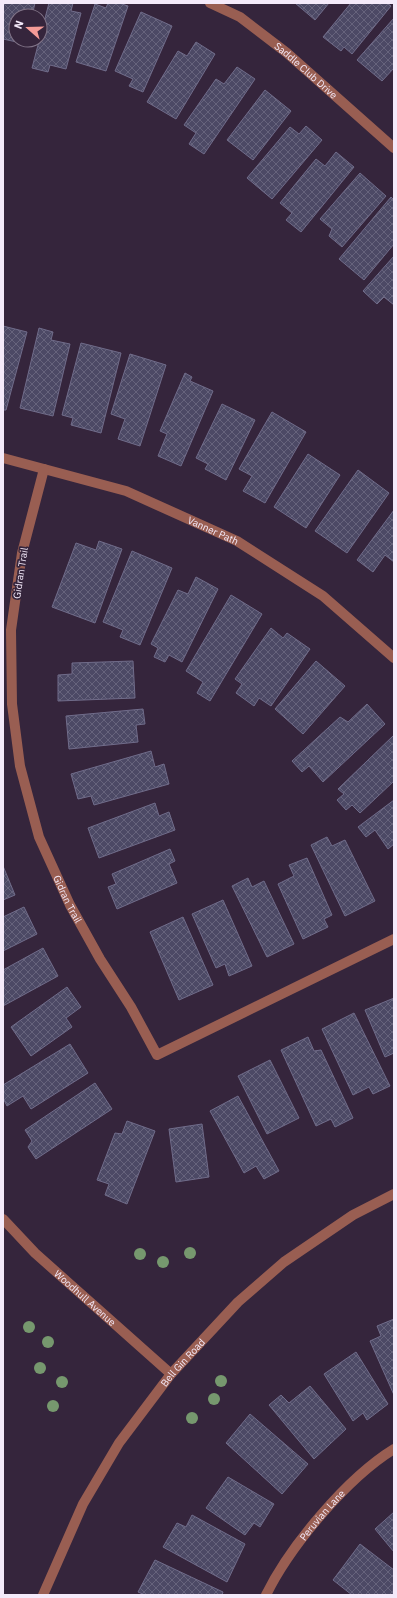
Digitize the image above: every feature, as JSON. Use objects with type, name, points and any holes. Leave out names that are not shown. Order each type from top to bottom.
[{"type":"street","name":"Saddle Club Drive","points":[[210,3],[240,17],[287,53],[394,148]]},
{"type":"street","name":"Vanner Path","points":[[3,458],[126,491],[237,541],[323,596],[394,658]]},
{"type":"street","name":"Gidran Trail","points":[[44,469],[22,553],[12,630],[12,704],[20,766],[38,837],[70,905],[100,959],[131,1007],[157,1055],[394,939]]},
{"type":"street","name":"Bell Gin Road","points":[[43,1595],[83,1504],[118,1443],[171,1374],[238,1302],[284,1262],[352,1215],[394,1194]]},
{"type":"street","name":"Woodhull Avenue","points":[[3,1219],[35,1253],[171,1374]]},
{"type":"street","name":"Peruvian Lane","points":[[266,1595],[302,1539],[343,1491],[381,1457],[394,1449]]},
{"type":"building","points":[[3,3],[35,3],[34,8],[8,8],[8,40],[3,39]]},
{"type":"building","points":[[49,3],[73,3],[71,11],[81,13],[66,69],[50,65],[48,72],[32,68],[37,48],[48,48]]},
{"type":"building","points":[[108,3],[119,3],[128,6],[106,71],[76,62],[95,4],[106,8]]},
{"type":"building","points":[[295,3],[329,3],[315,20]]},
{"type":"building","points":[[351,3],[387,3],[391,6],[352,54],[344,47],[341,51],[323,37]]},
{"type":"building","points":[[141,12],[172,26],[143,92],[129,86],[133,79],[115,71]]},
{"type":"building","points":[[394,18],[394,68],[382,81],[357,60]]},
{"type":"building","points":[[196,42],[215,54],[176,119],[147,102],[178,51],[187,56]]},
{"type":"building","points":[[237,67],[255,79],[204,154],[189,144],[196,133],[184,125],[216,79],[224,84]]},
{"type":"building","points":[[265,90],[291,111],[253,160],[227,140]]},
{"type":"building","points":[[306,126],[322,140],[272,199],[247,178],[290,127],[299,134]]},
{"type":"building","points":[[336,152],[354,167],[301,232],[286,220],[292,213],[280,203],[316,159],[325,166]]},
{"type":"building","points":[[360,173],[386,196],[342,247],[329,236],[332,229],[320,219]]},
{"type":"building","points":[[391,197],[394,200],[394,244],[364,280],[339,259]]},
{"type":"building","points":[[394,256],[394,305],[384,297],[377,304],[363,291]]},
{"type":"building","points":[[3,326],[27,332],[6,410],[3,410]]},
{"type":"building","points":[[39,328],[53,332],[51,340],[70,344],[53,416],[20,408]]},
{"type":"building","points":[[81,343],[121,353],[101,433],[71,425],[73,418],[62,415]]},
{"type":"building","points":[[130,354],[166,365],[140,446],[118,439],[125,419],[111,414]]},
{"type":"building","points":[[185,373],[192,377],[190,381],[213,391],[181,466],[158,456],[167,434],[160,431]]},
{"type":"building","points":[[222,404],[255,420],[226,480],[205,469],[208,464],[196,458]]},
{"type":"building","points":[[272,412],[306,432],[265,503],[243,491],[252,476],[239,469]]},
{"type":"building","points":[[308,454],[340,475],[306,528],[274,507]]},
{"type":"building","points":[[358,470],[389,493],[347,553],[315,531]]},
{"type":"building","points":[[394,510],[394,562],[385,555],[373,572],[357,560]]},
{"type":"building","points":[[99,541],[122,549],[95,623],[52,607],[76,543],[96,550]]},
{"type":"building","points":[[132,551],[172,568],[140,645],[120,637],[123,630],[103,622]]},
{"type":"building","points":[[196,577],[218,589],[182,662],[169,655],[165,662],[154,657],[158,648],[151,644],[178,590],[188,594]]},
{"type":"building","points":[[231,595],[262,614],[210,701],[197,693],[203,682],[186,671]]},
{"type":"building","points":[[271,628],[283,638],[287,633],[310,649],[271,706],[259,698],[254,706],[236,693],[242,684],[235,679]]},
{"type":"building","points":[[133,661],[135,698],[58,701],[58,675],[72,674],[72,663]]},
{"type":"building","points":[[316,661],[345,686],[303,734],[275,709]]},
{"type":"building","points":[[367,704],[385,724],[323,782],[309,766],[302,772],[292,761],[340,717],[348,722]]},
{"type":"building","points":[[143,709],[145,724],[136,725],[138,742],[69,749],[66,716]]},
{"type":"building","points":[[394,735],[394,781],[360,813],[352,805],[346,810],[337,800],[344,794],[338,789]]},
{"type":"building","points":[[151,751],[155,767],[164,764],[169,784],[94,805],[91,796],[78,799],[71,774]]},
{"type":"building","points":[[394,800],[394,844],[388,849],[375,830],[366,837],[358,827]]},
{"type":"building","points":[[155,803],[159,816],[169,812],[175,830],[99,858],[88,828]]},
{"type":"building","points":[[327,837],[332,846],[345,840],[375,901],[345,916],[311,845]]},
{"type":"building","points":[[170,849],[175,861],[169,864],[177,883],[117,909],[108,887],[116,884],[112,874]]},
{"type":"building","points":[[307,858],[332,915],[324,919],[328,927],[303,939],[278,884],[294,876],[289,865]]},
{"type":"building","points":[[3,866],[15,895],[3,900]]},
{"type":"building","points":[[248,878],[252,887],[264,881],[294,944],[267,957],[232,886]]},
{"type":"building","points":[[223,900],[252,966],[229,976],[225,964],[216,968],[192,914]]},
{"type":"building","points":[[24,907],[37,934],[3,951],[3,917]]},
{"type":"building","points":[[183,917],[213,985],[179,1000],[150,932]]},
{"type":"building","points":[[43,948],[58,976],[3,1006],[3,970]]},
{"type":"building","points":[[67,987],[81,1007],[66,1018],[72,1027],[31,1056],[11,1027]]},
{"type":"building","points":[[394,998],[394,1053],[385,1057],[365,1010]]},
{"type":"building","points":[[354,1013],[390,1086],[373,1094],[369,1087],[353,1095],[322,1029]]},
{"type":"building","points":[[308,1037],[314,1051],[321,1050],[353,1118],[335,1127],[331,1119],[316,1126],[281,1050]]},
{"type":"building","points":[[70,1044],[88,1073],[31,1109],[23,1096],[7,1106],[3,1098],[3,1085]]},
{"type":"building","points":[[270,1060],[299,1118],[267,1134],[238,1076]]},
{"type":"building","points":[[95,1083],[112,1109],[36,1159],[28,1147],[32,1141],[25,1130]]},
{"type":"building","points":[[238,1096],[279,1171],[264,1179],[256,1166],[244,1173],[210,1111]]},
{"type":"building","points":[[127,1121],[155,1131],[127,1204],[105,1195],[109,1184],[97,1180],[115,1133],[122,1134]]},
{"type":"building","points":[[202,1124],[209,1177],[176,1182],[169,1129]]},
{"type":"building","points":[[394,1319],[394,1395],[370,1341],[381,1336],[377,1326]]},
{"type":"building","points":[[356,1352],[388,1404],[367,1420],[363,1413],[353,1421],[324,1374]]},
{"type":"building","points":[[310,1386],[346,1429],[314,1459],[269,1405],[281,1395],[289,1403]]},
{"type":"building","points":[[250,1414],[308,1464],[282,1494],[226,1443]]},
{"type":"building","points":[[228,1477],[274,1504],[260,1527],[254,1523],[245,1535],[206,1508]]},
{"type":"building","points":[[394,1512],[394,1552],[375,1529]]},
{"type":"building","points":[[192,1515],[245,1544],[227,1582],[163,1547],[177,1523],[186,1527]]},
{"type":"building","points":[[360,1544],[394,1570],[393,1595],[352,1595],[333,1580]]},
{"type":"building","points":[[155,1560],[223,1592],[222,1595],[145,1595],[138,1592]]}]
